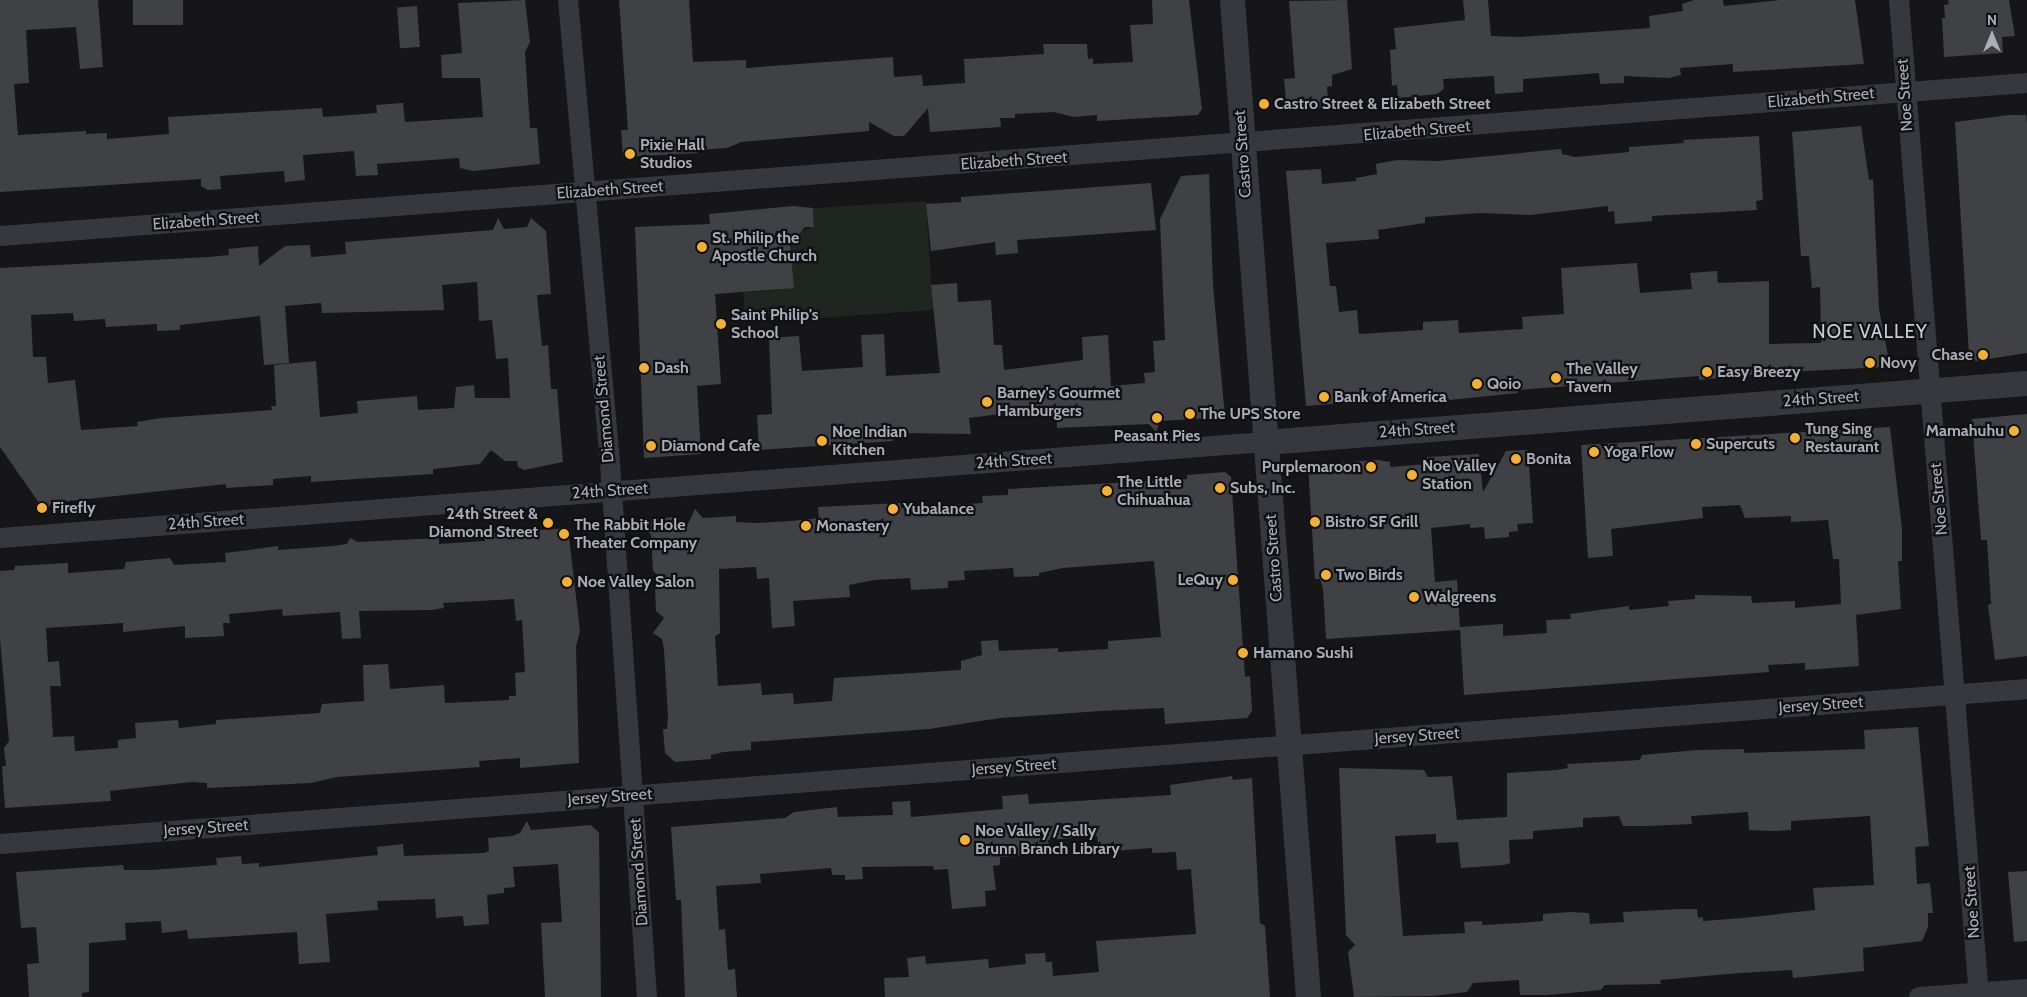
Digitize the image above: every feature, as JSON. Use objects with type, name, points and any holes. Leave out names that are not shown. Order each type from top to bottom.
[{"type":"street","name":"Diamond Street","points":[[568,0],[612,491],[648,997]]},
{"type":"street","name":"Castro Street","points":[[1232,0],[1308,997]]},
{"type":"street","name":"Noe Street","points":[[1899,0],[1904,92],[1956,694],[1979,995]]},
{"type":"street","name":"Elizabeth Street","points":[[0,236],[1243,144],[2027,83]]},
{"type":"street","name":"24th Street","points":[[0,538],[2027,383]]},
{"type":"street","name":"Jersey Street","points":[[0,844],[2027,689]]},
{"type":"street","points":[[1919,997],[1979,995],[2027,989]]},
{"type":"shaded area","points":[[926,201],[933,310],[819,318],[819,314],[745,318],[743,292],[779,290],[776,254],[791,253],[790,237],[814,226],[813,208]]},
{"type":"building","points":[[0,0],[98,0],[103,67],[80,69],[76,27],[26,30],[29,83],[14,84],[18,135],[86,131],[86,134],[107,133],[107,139],[169,134],[168,117],[322,108],[323,117],[377,113],[376,105],[403,103],[405,122],[483,117],[480,78],[442,78],[441,55],[462,53],[458,3],[525,0],[530,42],[525,52],[530,128],[537,128],[540,164],[473,171],[460,168],[459,158],[377,164],[378,175],[356,176],[354,151],[303,155],[305,180],[285,182],[284,171],[220,176],[221,189],[208,190],[201,186],[201,179],[0,192]]},
{"type":"building","points":[[133,0],[183,0],[183,25],[133,25]]},
{"type":"building","points":[[619,0],[689,0],[693,62],[746,60],[746,68],[893,57],[894,77],[922,75],[923,86],[965,83],[964,59],[1044,54],[1043,44],[1087,44],[1088,59],[1093,58],[1093,64],[1133,62],[1130,25],[1153,24],[1152,0],[1189,0],[1202,109],[1198,115],[1097,121],[1097,115],[1074,117],[1053,112],[1015,114],[1015,118],[1000,118],[1001,127],[930,132],[928,108],[904,136],[894,136],[869,122],[869,131],[741,142],[727,148],[698,150],[698,153],[623,157],[621,130],[628,130]]},
{"type":"building","points":[[1347,0],[1352,69],[1332,75],[1332,86],[1327,87],[1329,107],[1303,109],[1301,106],[1287,111],[1284,79],[1295,78],[1289,1]]},
{"type":"building","points":[[1463,0],[1488,0],[1491,36],[1520,37],[1650,28],[1649,16],[1683,11],[1682,4],[1694,0],[1723,0],[1724,6],[1780,0],[1855,0],[1864,64],[1733,72],[1733,64],[1680,68],[1681,75],[1669,78],[1624,76],[1624,83],[1600,84],[1599,73],[1523,79],[1523,92],[1495,94],[1494,76],[1443,79],[1444,89],[1437,94],[1398,98],[1397,85],[1392,86],[1390,50],[1396,49],[1394,28],[1465,20]]},
{"type":"building","points":[[1948,0],[2009,0],[2015,36],[2002,37],[2003,53],[1944,57],[1942,18],[1945,18],[1944,5],[1949,4]]},
{"type":"building","points":[[417,6],[420,47],[400,48],[397,7]]},
{"type":"building","points":[[2009,115],[2026,115],[2027,125],[2027,353],[1975,361],[1969,355],[1955,122]]},
{"type":"building","points":[[1861,126],[1869,180],[1873,179],[1879,309],[1889,361],[1884,367],[1767,373],[1763,378],[1759,374],[1699,380],[1699,376],[1518,390],[1518,393],[1439,401],[1395,399],[1306,406],[1286,171],[1321,169],[1322,184],[1356,181],[1356,178],[1377,174],[1376,164],[1397,160],[1438,161],[1561,149],[1562,154],[1575,157],[1629,152],[1629,147],[1684,143],[1683,140],[1759,136],[1763,200],[1756,201],[1757,210],[1652,216],[1652,221],[1615,224],[1614,211],[1608,212],[1608,206],[1530,215],[1479,213],[1425,217],[1425,223],[1378,230],[1379,239],[1326,243],[1330,286],[1336,286],[1339,312],[1357,310],[1359,334],[1423,330],[1423,322],[1458,320],[1459,333],[1523,329],[1522,317],[1564,314],[1561,268],[1637,263],[1640,293],[1692,289],[1690,273],[1717,271],[1718,283],[1769,281],[1769,344],[1821,343],[1820,287],[1812,288],[1809,256],[1801,256],[1792,132]]},
{"type":"building","points":[[1209,174],[1213,285],[1225,417],[1160,421],[1156,432],[1149,424],[1057,428],[1056,411],[992,415],[969,418],[971,434],[893,433],[893,441],[759,450],[757,415],[772,414],[769,338],[799,336],[802,371],[863,367],[861,335],[884,334],[886,376],[940,373],[931,285],[957,283],[958,302],[991,300],[994,345],[1002,345],[1004,370],[1083,360],[1082,337],[1108,335],[1111,386],[1145,383],[1144,373],[1155,372],[1153,341],[1165,340],[1160,219],[1181,176]]},
{"type":"building","points":[[1151,183],[1156,230],[1017,240],[1018,253],[996,255],[995,242],[931,251],[926,204],[961,202],[961,197]]},
{"type":"building","points":[[793,206],[813,208],[814,227],[805,227],[790,245],[794,288],[715,294],[721,384],[697,386],[701,454],[644,458],[635,227],[710,224],[709,214]]},
{"type":"building","points":[[498,218],[504,229],[527,227],[531,218],[546,231],[551,294],[537,295],[542,346],[548,345],[551,389],[557,389],[563,462],[524,470],[518,467],[517,461],[505,461],[491,450],[480,464],[433,469],[433,474],[311,482],[311,476],[273,479],[273,485],[226,488],[226,484],[51,503],[46,513],[0,447],[0,268],[209,257],[229,255],[228,249],[258,246],[259,266],[285,246],[310,245],[311,257],[346,254],[345,242],[493,230]],"holes":[[[477,282],[479,321],[492,320],[496,359],[508,358],[510,398],[475,398],[474,385],[456,387],[454,408],[418,410],[417,396],[357,401],[358,413],[320,417],[316,361],[274,365],[276,406],[271,406],[272,410],[161,418],[137,422],[138,426],[81,430],[75,380],[48,383],[46,357],[33,357],[31,315],[73,313],[74,321],[105,319],[106,327],[157,324],[157,331],[180,330],[180,325],[260,316],[264,365],[289,363],[285,306],[321,303],[322,313],[444,310],[442,285]]]},
{"type":"building","points":[[2027,414],[2027,656],[1995,660],[1988,605],[1991,604],[1987,540],[1981,540],[1972,419]]},
{"type":"building","points":[[1890,427],[1902,529],[1902,561],[1898,561],[1901,609],[1856,615],[1859,666],[1805,670],[1805,663],[1768,665],[1769,672],[1464,695],[1460,630],[1326,639],[1323,589],[1320,579],[1315,579],[1308,465],[1378,460],[1390,462],[1390,467],[1427,464],[1427,457],[1479,454],[1483,492],[1506,451],[1528,450],[1533,523],[1517,524],[1518,531],[1509,532],[1509,537],[1485,539],[1484,527],[1470,528],[1470,524],[1431,528],[1435,582],[1457,580],[1460,627],[1503,624],[1503,636],[1547,633],[1546,620],[1571,619],[1570,614],[1629,606],[1629,610],[1669,606],[1668,601],[1695,599],[1695,595],[1751,596],[1752,603],[1795,601],[1795,608],[1841,604],[1839,559],[1833,559],[1828,520],[1791,522],[1791,516],[1745,518],[1740,505],[1702,507],[1703,518],[1611,529],[1613,556],[1588,558],[1581,445]]},
{"type":"building","points":[[1225,472],[1231,477],[1245,677],[1250,676],[1252,711],[1247,718],[1165,724],[1164,708],[1100,711],[1000,718],[929,729],[751,742],[751,750],[723,752],[711,755],[711,759],[675,762],[665,753],[663,729],[667,729],[668,715],[664,650],[662,639],[653,633],[664,618],[656,611],[655,590],[665,582],[653,571],[651,534],[633,522],[672,517],[685,530],[695,509],[703,518],[736,516],[736,522],[756,523],[791,521],[819,518],[818,507],[901,503],[901,508],[983,503],[982,496],[1008,495],[1008,489],[1187,479],[1187,475]],"holes":[[[1154,561],[1161,637],[1108,641],[1108,649],[1058,652],[1058,648],[999,651],[998,640],[981,641],[982,655],[961,661],[961,670],[834,678],[832,701],[794,704],[793,693],[762,695],[761,683],[718,686],[715,636],[720,633],[719,569],[756,567],[757,579],[769,578],[772,628],[795,626],[793,601],[850,597],[849,585],[874,580],[910,578],[911,590],[948,588],[948,581],[965,580],[964,571],[1013,568],[1014,577],[1039,576],[1039,573],[1063,568]]]},
{"type":"building","points":[[568,528],[580,631],[576,646],[579,763],[520,768],[520,758],[479,761],[480,767],[337,777],[311,783],[207,788],[207,783],[192,782],[110,791],[111,801],[5,808],[2,766],[6,766],[4,748],[9,741],[0,639],[0,571],[14,570],[15,566],[68,563],[68,573],[124,569],[126,562],[170,558],[174,565],[226,562],[225,553],[278,546],[278,550],[333,546],[347,544],[350,538],[358,542],[439,538],[439,544],[485,541],[484,534]],"holes":[[[514,599],[516,621],[522,620],[525,672],[515,673],[516,696],[509,696],[509,700],[445,703],[444,685],[390,689],[388,664],[363,665],[364,701],[322,704],[320,713],[216,720],[216,724],[179,728],[178,720],[135,723],[136,738],[118,740],[118,748],[75,751],[74,736],[53,737],[50,686],[61,686],[59,661],[48,662],[46,628],[123,623],[123,632],[185,626],[185,638],[224,636],[223,623],[230,623],[229,614],[282,609],[283,616],[340,612],[342,639],[361,638],[359,611],[431,610],[444,608],[443,603]]]},
{"type":"building","points":[[1918,727],[1929,846],[1915,847],[1917,884],[1930,883],[1933,913],[1928,913],[1928,927],[1922,941],[1863,948],[1864,971],[1793,978],[1792,970],[1739,973],[1660,980],[1661,984],[1605,985],[1601,990],[1548,995],[1520,995],[1519,980],[1473,983],[1467,992],[1433,996],[1354,997],[1348,952],[1355,945],[1346,935],[1339,768],[1424,770],[1428,777],[1452,776],[1457,820],[1507,817],[1507,773],[1556,770],[1568,768],[1567,764],[1640,760],[1642,755],[1697,750],[1744,749],[1744,753],[1865,749],[1864,730]],"holes":[[[1748,812],[1749,830],[1791,830],[1791,821],[1870,816],[1874,885],[1813,888],[1815,910],[1743,918],[1703,921],[1703,917],[1698,918],[1697,909],[1679,909],[1623,912],[1624,922],[1590,924],[1589,913],[1570,912],[1543,914],[1543,921],[1482,925],[1482,921],[1464,922],[1465,933],[1403,936],[1395,836],[1436,834],[1436,843],[1458,842],[1461,868],[1510,863],[1509,840],[1533,839],[1533,831],[1583,827],[1583,818],[1619,816],[1623,826],[1648,826],[1692,824],[1691,816]]]},
{"type":"building","points":[[1232,776],[1233,780],[1252,778],[1260,923],[1265,926],[1270,997],[885,997],[884,978],[909,977],[907,958],[925,956],[926,964],[988,959],[989,968],[1026,964],[1025,954],[1045,953],[1046,962],[1052,962],[1053,976],[1099,972],[1096,941],[1196,934],[1191,869],[1177,870],[1176,852],[1152,853],[1152,848],[1099,852],[1097,836],[1048,840],[1049,854],[1000,857],[1000,865],[993,866],[996,890],[985,891],[986,906],[952,909],[948,869],[934,870],[933,866],[862,867],[863,879],[845,880],[845,875],[832,875],[831,868],[760,874],[761,883],[716,886],[719,930],[725,929],[728,970],[735,969],[737,997],[685,997],[681,900],[676,900],[671,827],[785,818],[794,812],[837,807],[838,817],[893,815],[892,802],[910,801],[911,817],[1003,809],[1002,796],[1028,794],[1029,804],[1171,795],[1170,785]]},
{"type":"building","points":[[527,821],[531,830],[591,825],[599,833],[601,997],[545,997],[541,923],[562,922],[558,864],[513,867],[515,887],[504,888],[504,893],[487,895],[489,924],[464,926],[463,916],[436,918],[435,899],[377,901],[378,910],[326,914],[330,962],[299,964],[297,932],[188,939],[187,930],[162,933],[161,921],[125,923],[126,940],[89,943],[89,992],[82,993],[82,997],[29,997],[27,964],[39,963],[36,927],[21,928],[16,872],[123,865],[124,870],[151,870],[217,865],[216,858],[241,856],[242,864],[259,863],[259,867],[378,855],[377,847],[403,844],[404,856],[484,853],[489,851],[488,838],[512,836],[520,833]]},
{"type":"building","points":[[2027,871],[2027,941],[2014,942],[2008,872]]},
{"type":"place","name":"Castro Street & Elizabeth Street","points":[[1264,104]]},
{"type":"place","name":"Pixie Hall Studios","points":[[630,154]]},
{"type":"place","name":"St. Philip the Apostle Church","points":[[702,247]]},
{"type":"place","name":"Saint Philip's School","points":[[721,324]]},
{"type":"place","name":"Chase","points":[[1983,355]]},
{"type":"place","name":"Novy","points":[[1870,363]]},
{"type":"place","name":"Dash","points":[[644,368]]},
{"type":"place","name":"Easy Breezy","points":[[1707,372]]},
{"type":"place","name":"The Valley Tavern","points":[[1556,378]]},
{"type":"place","name":"Qoio","points":[[1477,384]]},
{"type":"place","name":"Bank of America","points":[[1324,397]]},
{"type":"place","name":"Barney's Gourmet Hamburgers","points":[[987,402]]},
{"type":"place","name":"The UPS Store","points":[[1190,414]]},
{"type":"place","name":"Peasant Pies","points":[[1157,418]]},
{"type":"place","name":"Mamahuhu","points":[[2014,431]]},
{"type":"place","name":"Tung Sing Restaurant","points":[[1795,438]]},
{"type":"place","name":"Noe Indian Kitchen","points":[[822,441]]},
{"type":"place","name":"Supercuts","points":[[1696,444]]},
{"type":"place","name":"Diamond Cafe","points":[[651,446]]},
{"type":"place","name":"Yoga Flow","points":[[1594,452]]},
{"type":"place","name":"Bonita","points":[[1516,459]]},
{"type":"place","name":"Purplemaroon","points":[[1371,467]]},
{"type":"place","name":"Noe Valley Station","points":[[1412,475]]},
{"type":"place","name":"Subs, Inc.","points":[[1220,488]]},
{"type":"place","name":"The Little Chihuahua","points":[[1107,491]]},
{"type":"place","name":"Firefly","points":[[42,508]]},
{"type":"place","name":"Yubalance","points":[[893,509]]},
{"type":"place","name":"Bistro SF Grill","points":[[1315,522]]},
{"type":"place","name":"24th Street & Diamond Street","points":[[548,523]]},
{"type":"place","name":"Monastery","points":[[806,526]]},
{"type":"place","name":"The Rabbit Hole Theater Company","points":[[564,534]]},
{"type":"place","name":"Two Birds","points":[[1326,575]]},
{"type":"place","name":"LeQuy","points":[[1233,580]]},
{"type":"place","name":"Noe Valley Salon","points":[[567,582]]},
{"type":"place","name":"Walgreens","points":[[1414,597]]},
{"type":"place","name":"Hamano Sushi","points":[[1243,653]]},
{"type":"place","name":"Noe Valley / Sally Brunn Branch Library","points":[[965,840]]},
{"type":"district","name":"NOE VALLEY","points":[[1870,332]]}]
